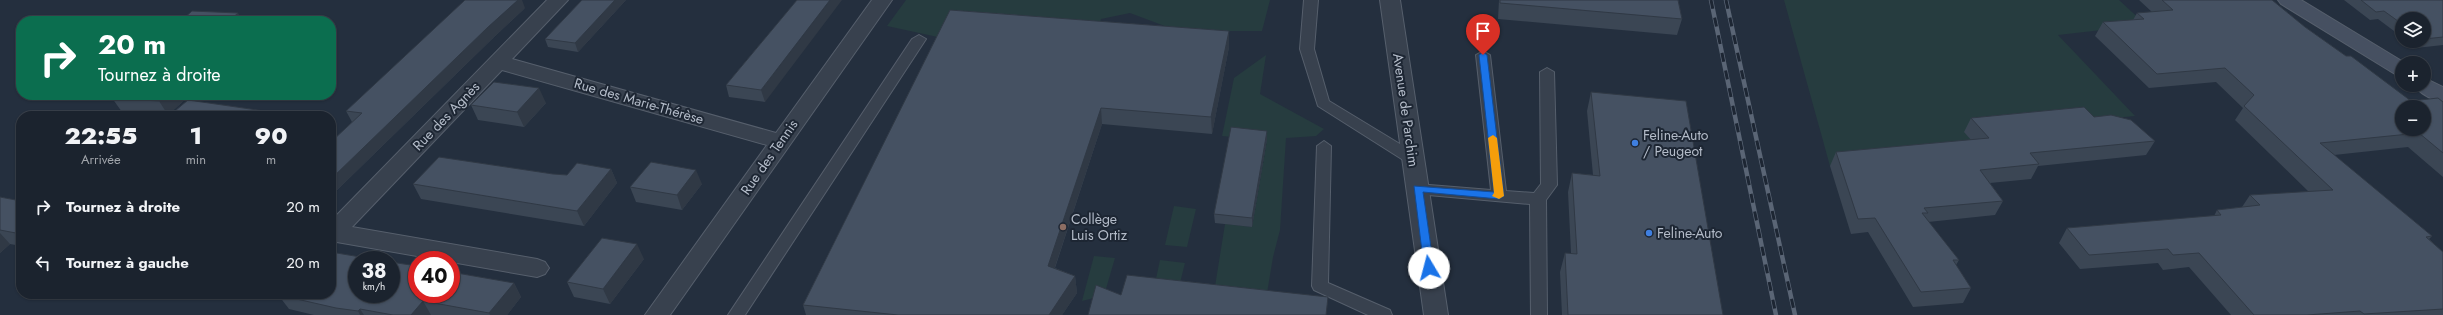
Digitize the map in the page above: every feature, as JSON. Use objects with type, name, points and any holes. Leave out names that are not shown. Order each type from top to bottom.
[{"type":"main road","points":[[2288,0],[2395,66]]},
{"type":"main road","points":[[2431,88],[2443,96]]},
{"type":"street","name":"Rue des Agnès","points":[[336,228],[558,0]]},
{"type":"street","name":"Rue des Tennis","points":[[657,315],[882,0]]},
{"type":"street","name":"Avenue de Parchim","points":[[1390,0],[1436,315]]},
{"type":"street","name":"Rue des Marie-Thérèse","points":[[498,62],[780,141]]},
{"type":"street","points":[[336,233],[537,268]]},
{"type":"lane","points":[[1311,0],[1307,49],[1323,103],[1413,159]]},
{"type":"lane","points":[[736,315],[919,39]]},
{"type":"lane","points":[[1483,55],[1499,196]]},
{"type":"lane","points":[[1539,315],[1538,199],[1549,186],[1547,72]]},
{"type":"lane","points":[[1324,146],[1320,286],[1384,315]]},
{"type":"lane","points":[[1417,189],[1538,199]]},
{"type":"green space","points":[[906,0],[1270,0],[1262,31],[1178,31],[1130,13],[1101,19],[1095,37],[947,39],[887,26]]},
{"type":"green space","points":[[1784,0],[2119,0],[2146,25],[2058,35],[2135,116],[1965,132],[1981,153],[1830,166]]},
{"type":"green space","points":[[1266,55],[1260,94],[1324,129],[1316,136],[1286,138],[1280,230],[1273,257],[1265,305],[1213,299],[1225,224],[1252,227],[1267,140],[1222,136],[1234,78]]},
{"type":"green space","points":[[1174,206],[1196,209],[1187,247],[1165,245]]},
{"type":"green space","points":[[1094,256],[1115,258],[1101,306],[1094,298],[1082,301]]},
{"type":"green space","points":[[1160,260],[1185,263],[1177,295],[1153,293]]},
{"type":"building","points":[[465,0],[518,0],[487,28],[336,174],[336,137],[362,113],[346,111]]},
{"type":"building","points":[[582,0],[615,0],[575,43],[545,39]]},
{"type":"building","points":[[797,0],[830,0],[761,90],[726,85]]},
{"type":"building","points":[[1500,0],[1678,0],[1682,19],[1500,3]]},
{"type":"building","points":[[2162,0],[2272,0],[2305,27],[2346,56],[2351,56],[2395,89],[2395,92],[2399,92],[2410,100],[2395,100],[2395,135],[2320,143],[2432,236],[2426,237],[2443,252],[2443,309],[2364,314],[2360,311],[2307,315],[2254,315],[2199,253],[2173,255],[2168,249],[2089,255],[2067,228],[2221,215],[2217,210],[2260,205],[2250,195],[2333,190],[2244,106],[2254,95],[2225,68],[2157,74],[2103,22],[2144,19],[2137,13],[2173,10]]},
{"type":"building","points":[[2361,0],[2443,0],[2443,37],[2431,38],[2431,12],[2395,12],[2395,19],[2384,11],[2376,12]]},
{"type":"building","points":[[950,10],[1229,31],[1211,117],[1101,108],[1048,266],[1075,276],[1049,315],[898,315],[803,305]]},
{"type":"building","points":[[192,11],[238,13],[235,16],[186,16]]},
{"type":"building","points":[[494,82],[539,88],[517,112],[471,105]]},
{"type":"building","name":"Feline-Auto","points":[[1591,92],[1686,101],[1723,315],[1568,315],[1565,253],[1577,254],[1572,173],[1600,176]]},
{"type":"building","points":[[2438,98],[2443,102],[2443,153],[2423,136],[2431,136],[2431,100],[2420,100]]},
{"type":"building","points":[[188,100],[264,111],[175,111]]},
{"type":"building","points":[[2084,107],[2094,117],[2111,115],[2131,120],[2155,141],[2030,153],[2039,164],[1980,170],[2003,201],[1924,208],[1928,213],[1922,213],[1959,260],[1953,260],[1971,288],[1921,292],[1875,218],[1858,219],[1836,152],[1989,138],[1971,118]]},
{"type":"building","points":[[1231,127],[1267,131],[1252,218],[1214,214]]},
{"type":"building","points":[[439,157],[567,175],[577,163],[611,169],[577,211],[413,184]]},
{"type":"building","points":[[651,162],[696,170],[677,195],[630,187]]},
{"type":"building","points":[[0,197],[16,200],[16,233],[0,230]]},
{"type":"building","points":[[602,238],[637,244],[603,289],[567,282]]},
{"type":"building","points":[[336,253],[348,255],[348,303],[400,303],[400,263],[408,265],[408,303],[421,303],[411,315],[393,315],[360,309],[358,311],[336,308],[297,299],[336,299]]},
{"type":"building","points":[[460,274],[514,283],[489,313],[434,303],[460,303]]},
{"type":"building","points":[[1127,275],[1328,297],[1326,315],[1088,315],[1096,285],[1121,295]]},
{"type":"railway","points":[[1711,0],[1776,315]]},
{"type":"railway","points":[[1726,0],[1795,315]]},
{"type":"slow traffic","points":[[1493,138],[1499,196],[1496,196]]},
{"type":"place","name":"Feline-Auto / Peugeot","points":[[1635,143]]},
{"type":"place","name":"Collège Luis Ortiz","points":[[1063,227]]},
{"type":"place","name":"Feline-Auto","points":[[1649,233]]},
{"type":"route","points":[[1429,268],[1417,189],[1499,196],[1483,55]]}]
